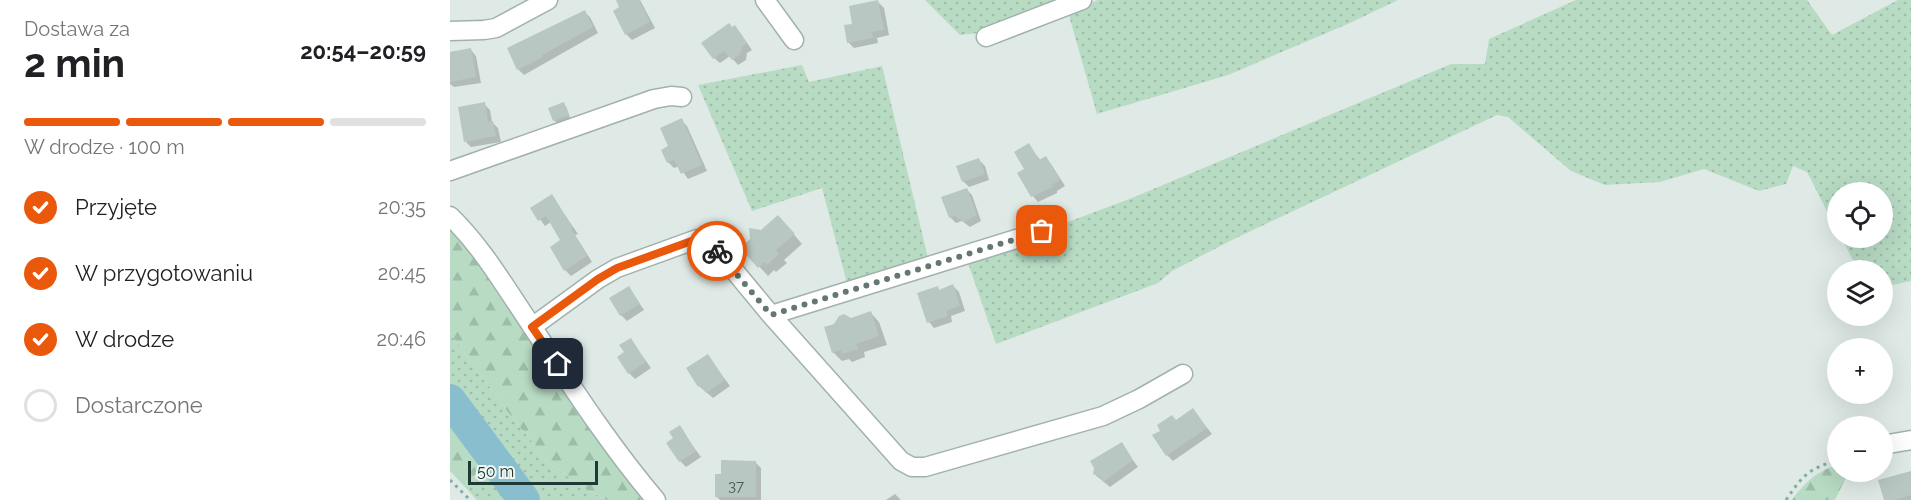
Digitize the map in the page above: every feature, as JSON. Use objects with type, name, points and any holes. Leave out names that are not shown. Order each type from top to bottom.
[{"type":"street","points":[[450,31],[496,28],[548,0]]},
{"type":"street","points":[[765,0],[794,40]]},
{"type":"street","points":[[986,37],[1082,0]]},
{"type":"street","points":[[450,171],[654,99],[682,97]]},
{"type":"street","points":[[450,216],[481,250],[638,480],[656,500]]},
{"type":"street","points":[[771,315],[1042,231]]},
{"type":"street","points":[[532,327],[617,268],[697,239],[705,240],[712,245],[901,461],[912,467],[925,467],[1103,416],[1183,374]]},
{"type":"street","points":[[1893,443],[1911,440]]},
{"type":"path","points":[[1786,500],[1801,477],[1818,466],[1827,463]]},
{"type":"path","points":[[450,480],[470,500]]},
{"type":"green space","points":[[925,0],[1060,0],[978,33],[960,35]]},
{"type":"green space","points":[[1098,0],[1398,0],[1228,75],[1097,114],[1068,12]]},
{"type":"green space","points":[[1576,0],[1807,0],[1832,35],[1898,0],[1911,0],[1911,281],[1893,285],[1893,260],[1853,260],[1847,248],[1893,248],[1893,182],[1827,182],[1827,211],[1807,172],[1793,166],[1786,184],[1759,191],[1704,169],[1660,182],[1605,185],[1571,171],[1508,117],[1497,115],[1234,239],[1172,271],[1158,283],[996,344],[967,260],[1132,198],[1451,64],[1485,64],[1489,39]]},
{"type":"green space","points":[[802,65],[809,82],[882,66],[928,258],[848,287],[822,188],[752,211],[698,85]]},
{"type":"green space","points":[[450,221],[651,500],[607,500],[585,489],[549,463],[450,333]]},
{"type":"green space","points":[[450,333],[549,463],[585,489],[607,500],[534,500],[450,390]]},
{"type":"green space","points":[[450,412],[487,463],[481,474],[464,486],[450,471]]},
{"type":"green space","points":[[487,463],[514,500],[477,500],[464,486],[481,474]]},
{"type":"green space","points":[[1827,469],[1827,482],[1844,482],[1835,500],[1792,500],[1812,478]]},
{"type":"building","points":[[616,0],[639,0],[650,22],[625,35],[613,11],[619,7]]},
{"type":"building","points":[[878,0],[884,30],[872,32],[873,38],[847,43],[844,25],[852,24],[849,6]]},
{"type":"building","points":[[585,10],[593,27],[517,70],[507,48]]},
{"type":"building","points":[[729,23],[732,27],[735,25],[747,43],[742,47],[740,54],[732,60],[724,51],[713,59],[701,43]]},
{"type":"building","points":[[471,48],[476,77],[450,82],[450,52]]},
{"type":"building","points":[[485,102],[488,122],[493,121],[496,136],[464,142],[458,107]]},
{"type":"building","points":[[564,102],[569,115],[553,121],[548,108]]},
{"type":"building","points":[[682,118],[702,165],[681,174],[674,160],[667,163],[661,150],[668,146],[660,128]]},
{"type":"building","points":[[1029,143],[1039,160],[1046,156],[1060,180],[1052,185],[1053,187],[1031,197],[1017,173],[1024,169],[1014,152]]},
{"type":"building","points":[[979,158],[985,174],[962,182],[956,166]]},
{"type":"building","points":[[967,188],[977,215],[964,222],[955,216],[949,218],[941,197]]},
{"type":"building","points":[[552,194],[587,256],[564,271],[550,247],[560,240],[546,216],[538,221],[530,208]]},
{"type":"building","points":[[778,215],[795,234],[776,250],[779,254],[767,265],[765,262],[758,268],[740,248],[750,239],[749,228],[761,230]]},
{"type":"building","points":[[953,284],[960,306],[946,311],[948,316],[927,323],[917,293],[938,286],[939,290]]},
{"type":"building","points":[[629,286],[640,304],[620,316],[609,298]]},
{"type":"building","points":[[871,311],[879,336],[856,344],[858,349],[842,354],[841,350],[832,353],[824,327],[834,324],[839,316],[844,314],[851,318]]},
{"type":"building","points":[[631,338],[646,362],[628,374],[617,357],[624,352],[619,345]]},
{"type":"building","points":[[708,354],[725,380],[706,393],[700,385],[698,387],[686,368]]},
{"type":"building","points":[[1193,408],[1207,428],[1166,456],[1152,435],[1160,431],[1157,425],[1172,415],[1176,420]]},
{"type":"building","points":[[680,425],[696,451],[679,462],[666,443],[673,438],[669,432]]},
{"type":"building","points":[[1122,442],[1133,460],[1103,482],[1099,476],[1093,474],[1094,468],[1090,461]]},
{"type":"building","points":[[721,460],[756,461],[756,497],[715,497],[715,474],[721,474]]},
{"type":"building","points":[[1911,471],[1911,495],[1895,500],[1884,500],[1879,482],[1893,482],[1893,476]]},
{"type":"waterway","points":[[450,400],[524,500]]},
{"type":"way so far","points":[[717,251],[771,315],[1042,231]]},
{"type":"route","points":[[558,364],[532,327],[598,279],[617,268],[697,239],[705,240],[717,251]]}]
